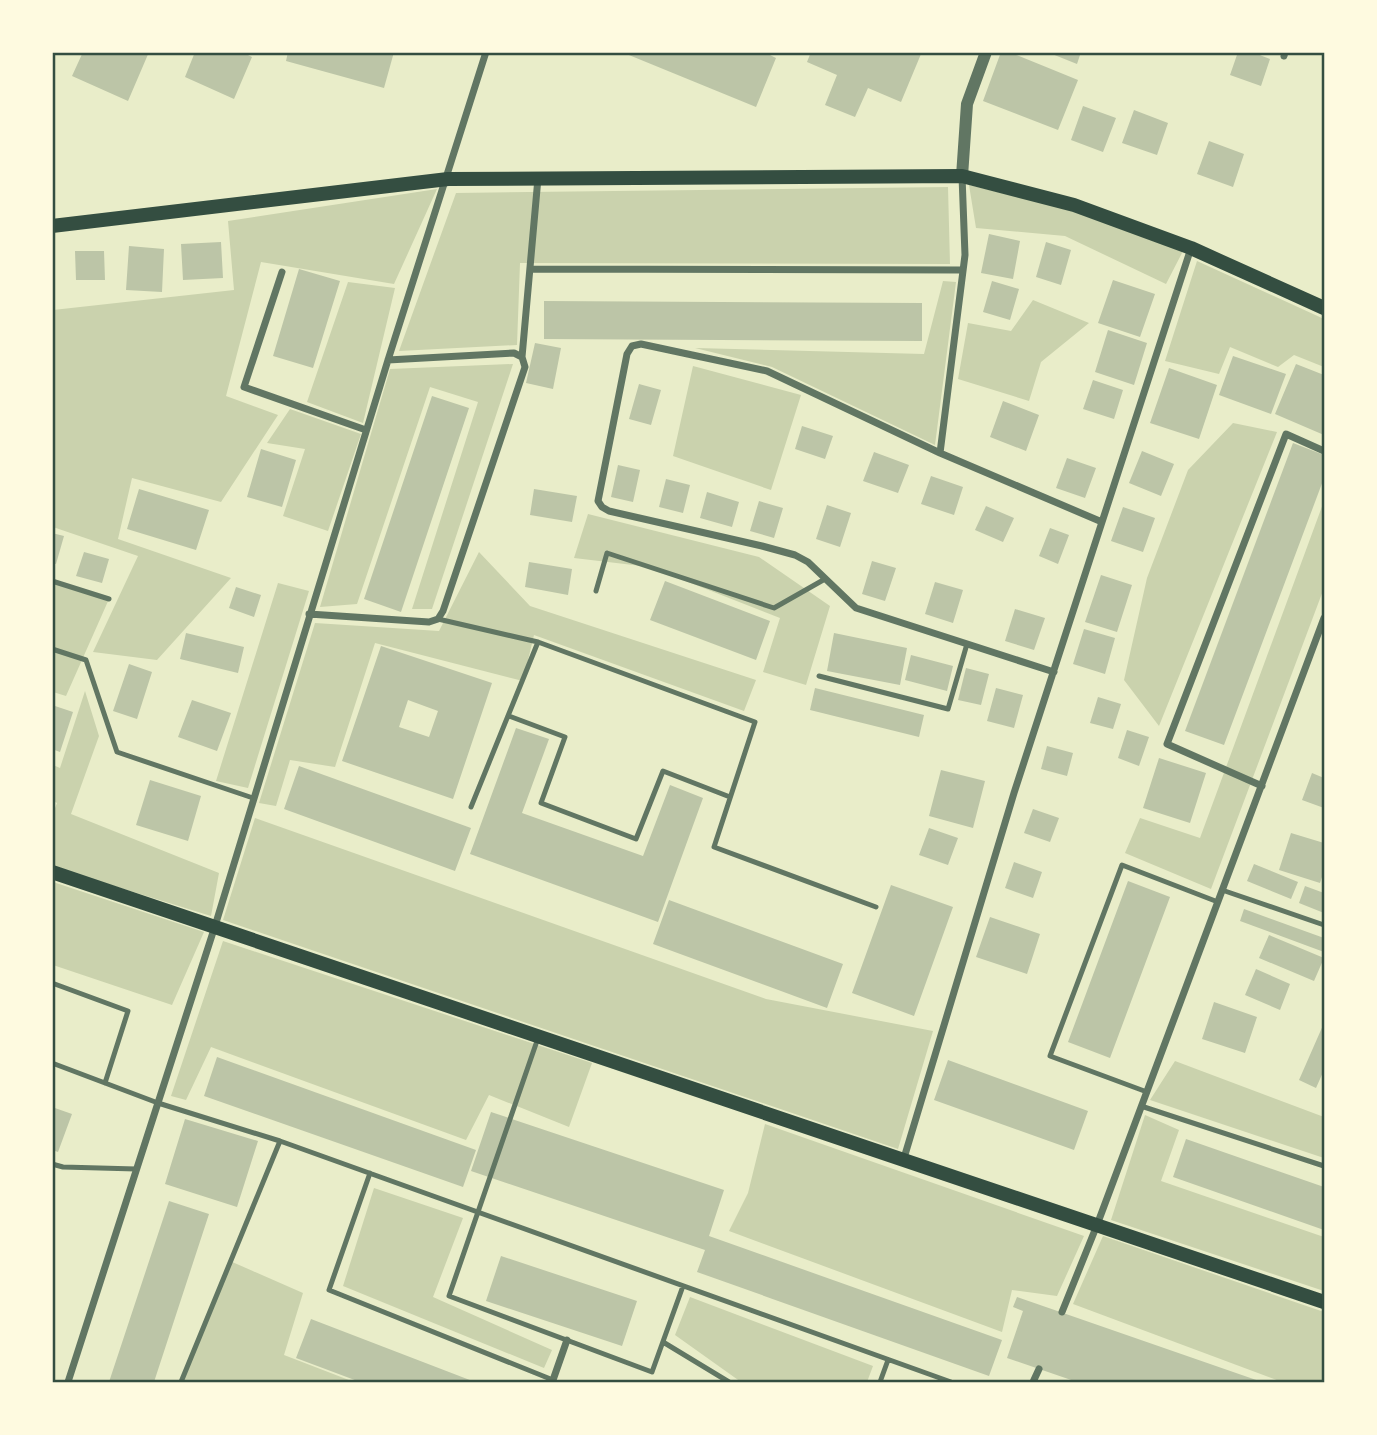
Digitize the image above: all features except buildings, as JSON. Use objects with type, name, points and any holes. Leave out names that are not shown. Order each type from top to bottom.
[{"type":"main road","points":[[52,226],[448,178],[962,176],[1073,205],[1191,248],[1325,308]]},
{"type":"main road","points":[[52,872],[1325,1302]]},
{"type":"street","points":[[68,1382],[215,926],[366,430],[486,52]]},
{"type":"street","points":[[940,453],[965,255],[962,176],[967,104],[986,52]]},
{"type":"street","points":[[309,614],[429,622],[438,619],[443,611],[525,367],[523,357],[538,178]]},
{"type":"street","points":[[904,1158],[1014,793],[1191,248]]},
{"type":"street","points":[[530,269],[963,270]]},
{"type":"street","points":[[282,272],[244,387],[366,430]]},
{"type":"street","points":[[1054,672],[856,608],[808,562],[795,555],[609,511],[602,507],[598,501],[627,354],[632,346],[641,344],[767,371],[940,453],[1102,522]]},
{"type":"street","points":[[388,360],[514,353],[523,357]]},
{"type":"street","points":[[1262,786],[1167,744],[1286,434],[1325,451]]},
{"type":"street","points":[[1062,1312],[1325,618]]},
{"type":"street","points":[[553,1381],[566,1340]]},
{"type":"street","points":[[1033,1382],[1039,1369]]},
{"type":"lane","points":[[596,591],[607,553],[774,608],[825,579]]},
{"type":"lane","points":[[52,581],[109,599]]},
{"type":"lane","points":[[438,619],[538,642],[755,722],[714,847],[876,906]]},
{"type":"lane","points":[[471,807],[538,642]]},
{"type":"lane","points":[[819,676],[948,709],[967,644]]},
{"type":"lane","points":[[52,649],[86,660],[117,752],[253,799]]},
{"type":"lane","points":[[509,716],[565,737],[541,803],[636,839],[663,771],[730,797]]},
{"type":"lane","points":[[1147,1092],[1050,1056],[1122,865],[1218,902]]},
{"type":"lane","points":[[1222,890],[1325,925]]},
{"type":"lane","points":[[52,983],[128,1011],[105,1083]]},
{"type":"lane","points":[[539,1035],[449,1296],[652,1372],[683,1286]]},
{"type":"lane","points":[[52,1063],[158,1103],[280,1141],[951,1382]]},
{"type":"lane","points":[[1141,1107],[1325,1166]]},
{"type":"lane","points":[[181,1382],[280,1141]]},
{"type":"lane","points":[[52,1164],[62,1167],[136,1170]]},
{"type":"lane","points":[[370,1173],[329,1290],[553,1381]]},
{"type":"lane","points":[[663,1342],[729,1382]]},
{"type":"lane","points":[[880,1382],[888,1360]]},
{"type":"green space","points":[[969,185],[1075,211],[1183,251],[1166,284],[1065,236],[976,228]]},
{"type":"green space","points":[[948,187],[950,264],[520,263],[517,345],[399,351],[456,193]]},
{"type":"green space","points":[[437,189],[394,284],[261,262],[226,396],[278,415],[221,502],[132,478],[118,539],[231,578],[157,660],[93,652],[138,556],[53,527],[53,310],[234,290],[228,221]]},
{"type":"green space","points":[[1197,261],[1324,319],[1324,367],[1294,355],[1278,367],[1230,347],[1219,374],[1165,361]]},
{"type":"green space","points":[[943,281],[956,282],[935,445],[772,367],[695,348],[924,354]]},
{"type":"green space","points":[[348,282],[395,288],[363,423],[307,402]]},
{"type":"green space","points":[[1033,300],[1089,323],[1041,362],[1029,401],[958,379],[968,323],[1011,331]]},
{"type":"green space","points":[[513,364],[432,609],[412,609],[478,402],[430,387],[357,604],[320,607],[390,369]]},
{"type":"green space","points":[[693,366],[801,395],[771,490],[673,456]]},
{"type":"green space","points":[[290,409],[361,434],[328,531],[283,516],[305,449],[267,443]]},
{"type":"green space","points":[[1233,423],[1277,432],[1159,726],[1124,680],[1147,578],[1188,470]]},
{"type":"green space","points":[[1324,501],[1324,588],[1211,889],[1125,853],[1140,818],[1200,838]]},
{"type":"green space","points":[[588,514],[759,557],[830,606],[806,685],[763,672],[780,618],[650,567],[574,558]]},
{"type":"green space","points":[[479,552],[530,606],[756,680],[744,711],[534,635],[523,681],[375,643],[335,767],[290,760],[276,806],[259,803],[315,623],[439,631]]},
{"type":"green space","points":[[52,581],[109,599],[66,696],[53,692]]},
{"type":"green space","points":[[278,583],[309,591],[248,788],[216,781]]},
{"type":"green space","points":[[85,691],[99,736],[71,814],[219,873],[211,916],[53,867],[52,816],[57,803],[53,801],[53,765],[60,768]]},
{"type":"green space","points":[[255,818],[766,999],[933,1031],[898,1149],[223,920]]},
{"type":"green space","points":[[53,882],[204,932],[172,1005],[53,965]]},
{"type":"green space","points":[[223,941],[592,1063],[569,1127],[489,1095],[466,1140],[211,1047],[186,1100],[171,1096]]},
{"type":"green space","points":[[1175,1061],[1324,1117],[1324,1158],[1150,1100]]},
{"type":"green space","points":[[1145,1115],[1179,1130],[1161,1181],[1324,1237],[1324,1291],[1111,1220]]},
{"type":"green space","points":[[765,1124],[1084,1236],[1057,1296],[1012,1290],[1002,1332],[729,1231],[748,1193]]},
{"type":"green space","points":[[374,1188],[463,1218],[433,1297],[552,1350],[544,1368],[343,1286]]},
{"type":"green space","points":[[1103,1236],[1324,1312],[1324,1382],[1282,1382],[1073,1304]]},
{"type":"green space","points":[[230,1261],[303,1293],[284,1355],[354,1382],[181,1382]]},
{"type":"green space","points":[[690,1297],[873,1366],[867,1382],[741,1382],[675,1335]]}]
